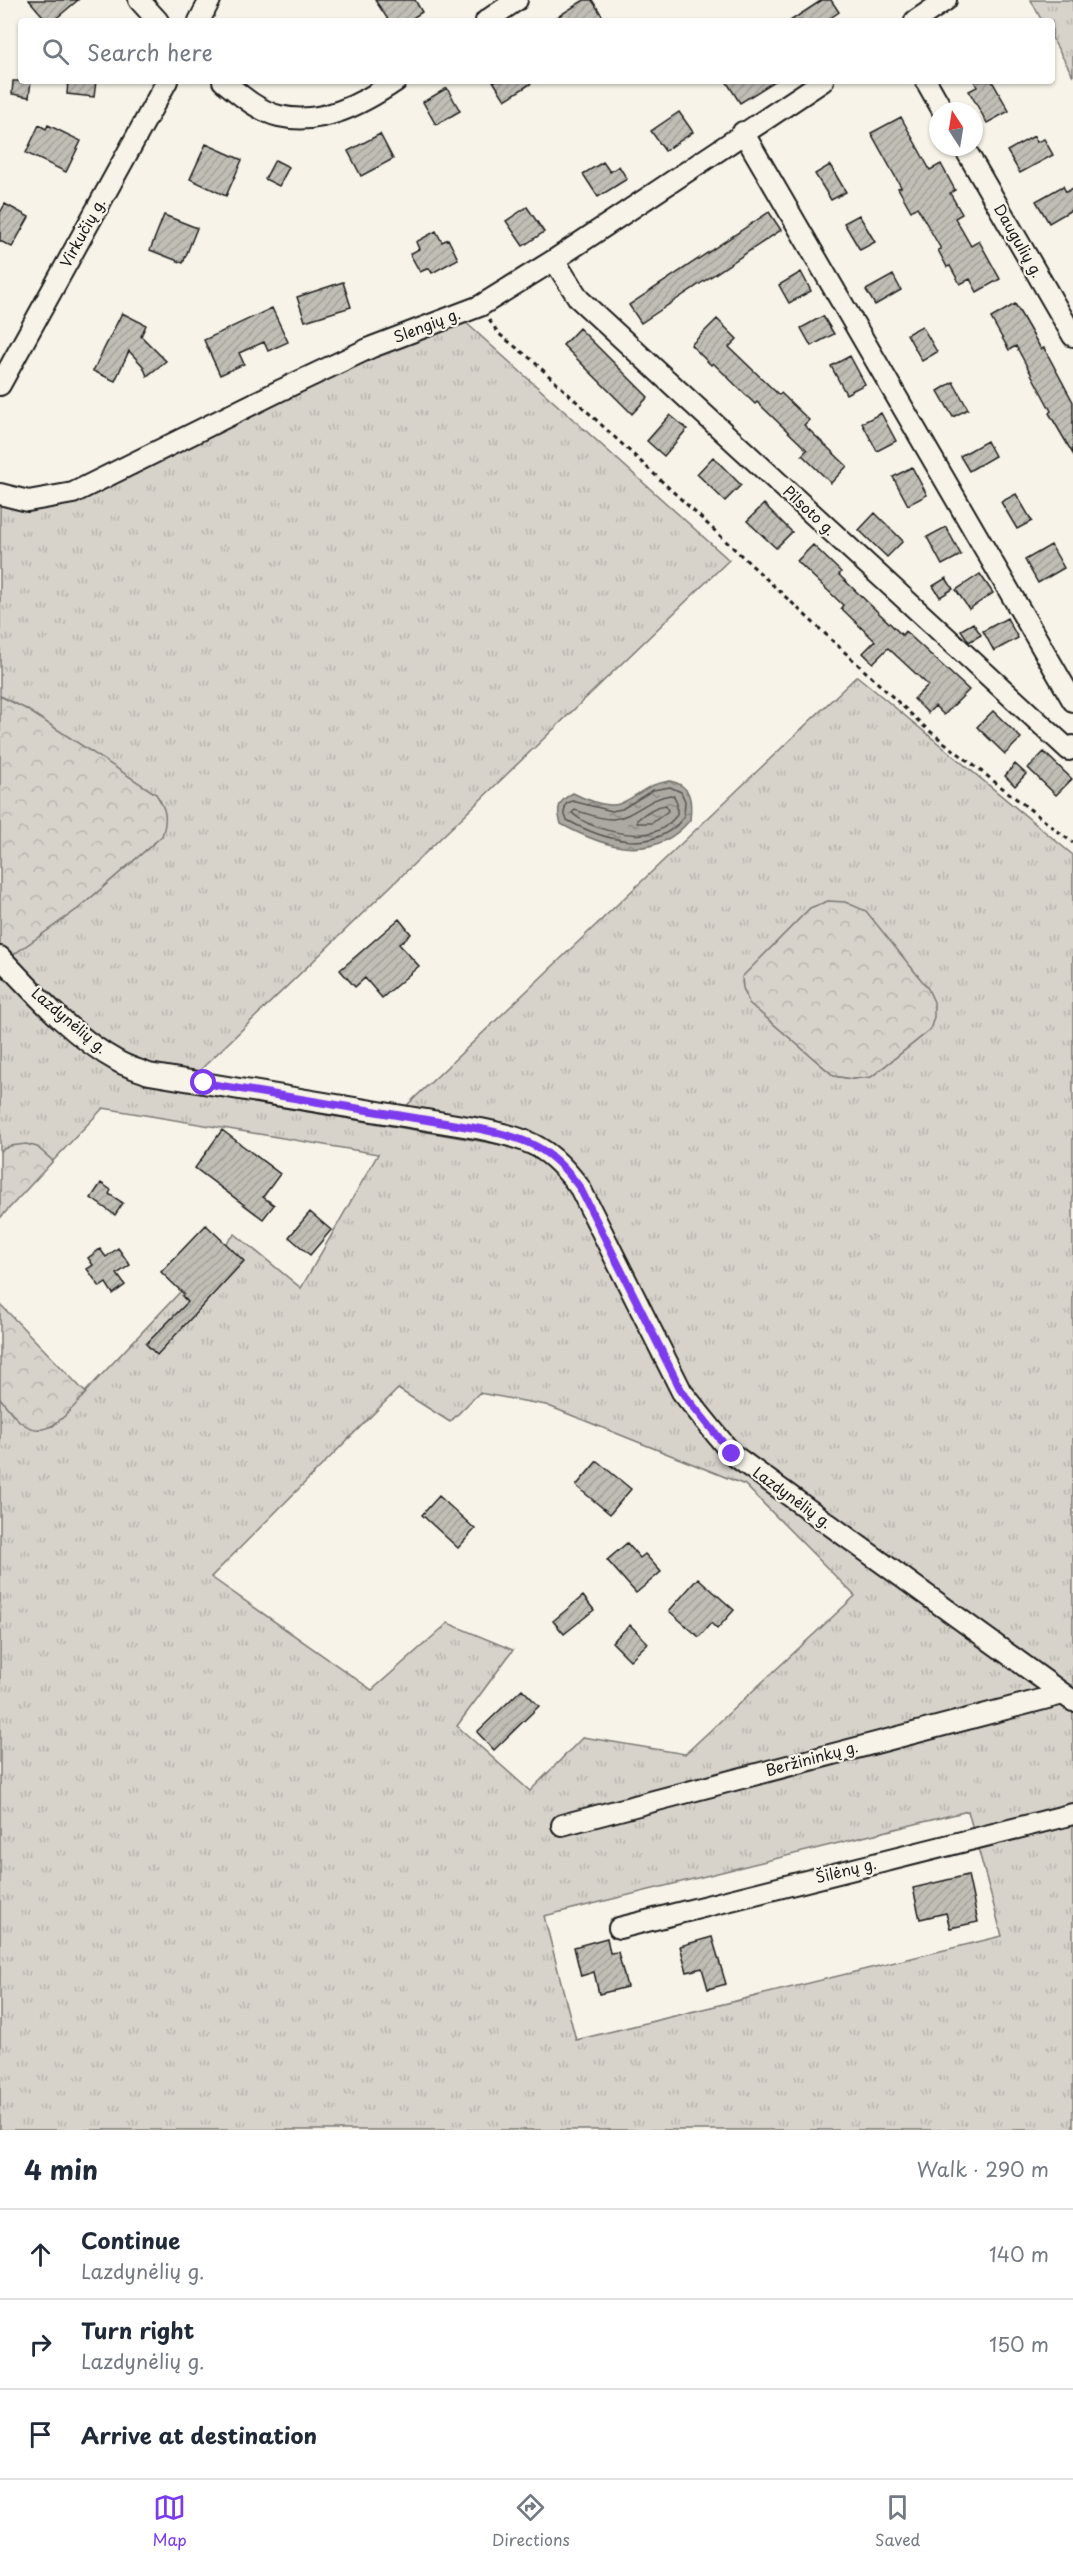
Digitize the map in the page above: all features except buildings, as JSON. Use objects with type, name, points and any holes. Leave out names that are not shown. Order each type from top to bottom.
[{"type":"street","points":[[139,0],[155,18]]},
{"type":"street","points":[[201,18],[210,0]]},
{"type":"street","points":[[490,18],[517,0]]},
{"type":"street","points":[[919,18],[946,0]]},
{"type":"street","name":"Virkučių g.","points":[[0,386],[165,84]]},
{"type":"street","points":[[227,84],[246,99],[277,115],[303,119],[334,114],[377,94],[392,84]]},
{"type":"street","name":"Slengių g.","points":[[0,494],[28,501],[73,493],[372,347],[480,306],[554,260],[818,84]]},
{"type":"street","points":[[928,84],[938,102]]},
{"type":"street","points":[[743,132],[1073,701]]},
{"type":"street","name":"Daugulių g.","points":[[969,156],[1073,336]]},
{"type":"street","name":"Pilsoto g.","points":[[554,260],[579,299],[1069,750],[1073,746]]},
{"type":"street","name":"Lazdynėlių g.","points":[[0,957],[36,996],[85,1038],[119,1062],[149,1074],[481,1129],[518,1136],[542,1148],[566,1169],[580,1188],[682,1392],[732,1454],[1068,1697]]},
{"type":"street","name":"Beržininkų g.","points":[[562,1825],[1068,1697]]},
{"type":"street","name":"Šilėnų g.","points":[[619,1929],[1073,1814]]},
{"type":"path","points":[[480,306],[499,334],[531,359],[927,729],[1073,843]]},
{"type":"green space","points":[[1031,0],[1073,0],[1073,76],[1055,43],[1055,18],[1040,18]]},
{"type":"green space","points":[[463,320],[729,560],[195,1075],[137,1059],[113,1047],[72,1017],[10,957],[79,908],[162,836],[26,709],[0,696],[0,501],[29,508],[422,334]]},
{"type":"green space","points":[[857,676],[1073,855],[1073,1691],[750,1457],[725,1434],[691,1391],[571,1163],[403,1109]],"holes":[[[750,1003],[930,1030],[871,1077],[852,1079],[834,1076]]]},
{"type":"green space","points":[[0,696],[26,709],[156,794],[164,809],[165,819],[162,836],[79,908],[10,957],[0,945]]},
{"type":"green space","points":[[828,901],[845,902],[866,911],[927,987],[934,1002],[934,1017],[930,1030],[871,1077],[852,1079],[834,1076],[749,1003],[743,988],[742,977],[810,908]]},
{"type":"green space","points":[[0,966],[131,1077],[169,1088],[520,1148],[542,1157],[556,1168],[583,1207],[675,1391],[707,1439],[725,1461],[1073,1712],[1073,2130],[0,2130],[0,1398],[17,1418],[28,1426],[43,1428],[53,1426],[235,1234],[301,1288],[378,1154],[103,1108],[53,1161],[29,1146],[16,1146],[0,1151]],"holes":[[[398,1389],[450,1422],[479,1393],[546,1405],[745,1485],[855,1596],[685,1754],[583,1737],[530,1791],[457,1726],[513,1650],[448,1623],[372,1690],[211,1577]],[[968,1811],[1002,1936],[576,2040],[544,1916]]]},
{"type":"green space","points":[[26,1144],[37,1147],[53,1161],[0,1218],[0,1151],[10,1146]]},
{"type":"green space","points":[[0,1304],[86,1393],[66,1415],[49,1427],[32,1428],[22,1423],[0,1398]]},
{"type":"water","points":[[670,781],[687,790],[691,807],[690,820],[676,834],[660,843],[628,848],[611,845],[561,824],[559,809],[561,802],[573,793],[596,802],[614,805],[654,785]]},
{"type":"route","points":[[204,1083],[518,1136],[542,1148],[566,1169],[580,1188],[682,1392],[732,1454]]}]
